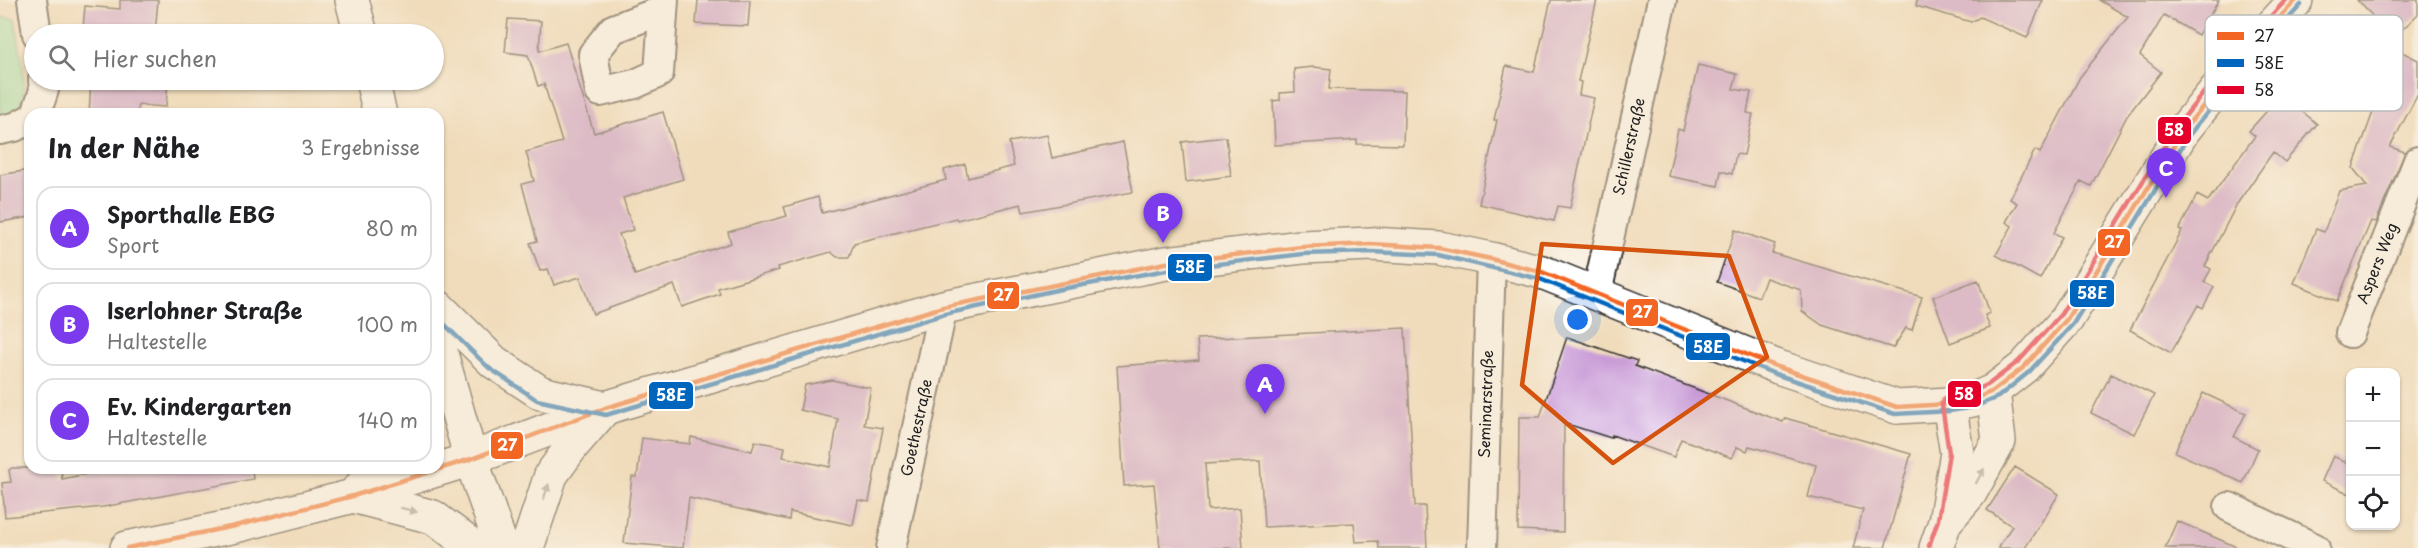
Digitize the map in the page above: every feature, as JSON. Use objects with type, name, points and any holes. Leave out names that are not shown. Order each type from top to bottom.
[{"type":"main road","points":[[352,0],[358,24]]},
{"type":"main road","points":[[2282,15],[2296,0]]},
{"type":"main road","points":[[374,90],[379,108]]},
{"type":"main road","points":[[444,467],[605,408],[943,307],[1060,282],[1166,263],[1302,247],[1371,244],[1439,248],[1491,259],[1542,272],[1597,292],[1778,367],[1897,407],[1949,404],[1972,400],[1993,391],[2024,367],[2067,319],[2183,131],[2205,104]]},
{"type":"main road","points":[[444,313],[494,362],[541,393],[605,408]]},
{"type":"main road","points":[[444,364],[471,459],[502,548]]},
{"type":"main road","points":[[1940,535],[1970,493],[2000,441],[1993,391]]},
{"type":"main road","points":[[1940,535],[1957,453],[1949,404]]},
{"type":"main road","points":[[527,548],[552,475],[572,446],[605,408]]},
{"type":"main road","points":[[352,496],[372,474]]},
{"type":"main road","points":[[144,547],[352,496],[423,474]]},
{"type":"main road","points":[[352,496],[433,517],[475,548]]},
{"type":"street","points":[[32,0],[36,24]]},
{"type":"street","name":"Schillerstraße","points":[[1597,292],[1662,0]]},
{"type":"street","points":[[38,108],[44,90]]},
{"type":"street","points":[[0,130],[24,122]]},
{"type":"street","name":"Aspers Weg","points":[[2350,333],[2418,161]]},
{"type":"street","name":"Seminarstraße","points":[[1482,548],[1491,259]]},
{"type":"street","name":"Goethestraße","points":[[891,548],[943,307]]},
{"type":"street","points":[[2229,507],[2315,548]]},
{"type":"highlighted area","points":[[1542,244],[1729,256],[1767,357],[1613,463],[1522,385]]},
{"type":"green space","points":[[0,17],[15,19],[24,87],[18,108],[12,113],[0,116]]},
{"type":"building","points":[[120,0],[158,0],[156,24],[83,24],[85,6],[120,9]]},
{"type":"building","points":[[698,0],[750,0],[748,26],[696,24]]},
{"type":"building","points":[[1551,0],[1597,0],[1578,81],[1581,82],[1579,95],[1594,98],[1570,208],[1558,206],[1554,221],[1479,204],[1506,66],[1534,72]]},
{"type":"building","points":[[1917,0],[2043,0],[2027,38],[1980,17],[1971,22],[1916,6]]},
{"type":"building","points":[[2099,0],[2219,0],[2210,15],[2205,15],[2205,23],[2198,35],[2164,15],[2140,55],[2161,72],[2127,116],[2091,186],[2081,181],[2054,233],[2062,237],[2040,279],[1996,255],[2012,226],[2006,222],[2017,203],[2010,199],[2035,150],[2040,153],[2080,77],[2128,17]]},
{"type":"building","points":[[2357,0],[2418,0],[2418,14],[2403,29],[2403,15],[2372,15]]},
{"type":"building","points":[[508,19],[541,21],[539,51],[566,43],[594,133],[663,112],[683,179],[623,198],[633,230],[619,234],[635,275],[731,243],[728,232],[787,216],[784,207],[818,197],[822,213],[946,180],[944,170],[965,164],[968,178],[1014,166],[1009,142],[1047,135],[1052,158],[1123,142],[1133,192],[1023,212],[1021,204],[957,220],[956,218],[854,243],[849,257],[837,257],[831,252],[778,267],[779,270],[718,288],[720,294],[682,307],[674,285],[593,314],[580,277],[554,285],[548,269],[540,271],[530,243],[537,241],[522,184],[534,181],[526,152],[562,142],[544,84],[538,86],[528,55],[505,52]]},
{"type":"building","points":[[2403,52],[2418,60],[2418,94],[2390,147],[2405,152],[2376,222],[2371,221],[2337,301],[2294,283],[2316,229],[2324,232],[2339,191],[2367,186],[2353,168],[2373,112],[2371,111],[2403,111]]},
{"type":"building","points":[[1698,65],[1737,74],[1733,89],[1751,92],[1747,113],[1753,114],[1744,155],[1736,154],[1732,174],[1721,171],[1718,186],[1668,176],[1678,129],[1683,131]]},
{"type":"building","points":[[1314,67],[1331,69],[1329,89],[1405,91],[1403,145],[1357,144],[1357,140],[1275,145],[1273,101],[1280,100],[1280,93],[1295,92],[1294,69]]},
{"type":"building","points":[[90,90],[167,90],[166,107],[138,105],[138,108],[89,108]]},
{"type":"building","points":[[2267,111],[2302,111],[2317,124],[2285,162],[2273,152],[2237,204],[2205,266],[2211,269],[2204,282],[2214,287],[2203,308],[2198,305],[2171,353],[2130,330],[2182,231],[2179,230],[2197,195],[2208,201],[2255,136],[2249,131]]},
{"type":"building","points":[[1226,137],[1231,176],[1186,182],[1182,142]]},
{"type":"building","points":[[24,171],[24,218],[0,222],[0,175]]},
{"type":"building","points":[[1735,230],[1775,244],[1772,253],[1922,297],[1912,330],[1906,328],[1893,348],[1822,325],[1802,311],[1801,290],[1766,278],[1759,297],[1717,282]]},
{"type":"building","points":[[1978,280],[1990,313],[1985,315],[1990,328],[1950,343],[1933,297]]},
{"type":"building","points":[[1405,328],[1415,506],[1425,506],[1427,548],[1379,548],[1378,541],[1356,542],[1354,523],[1264,527],[1260,461],[1205,464],[1208,510],[1240,508],[1243,548],[1160,548],[1154,484],[1124,486],[1117,366],[1199,360],[1197,339]]},
{"type":"building","points":[[1567,337],[1637,361],[1635,366],[1783,422],[1785,418],[1911,454],[1885,548],[1853,548],[1863,510],[1808,497],[1816,465],[1749,446],[1747,451],[1737,447],[1732,458],[1681,439],[1674,457],[1612,435],[1611,438],[1564,423],[1563,532],[1518,530],[1519,417],[1540,417]]},
{"type":"building","points":[[2111,374],[2154,395],[2134,434],[2091,413]]},
{"type":"building","points":[[832,380],[871,388],[864,425],[883,428],[869,502],[858,500],[853,525],[790,512],[789,520],[689,498],[683,548],[624,543],[632,477],[637,477],[642,438],[690,444],[691,437],[752,451],[755,441],[785,447],[783,457],[830,467],[838,419],[800,410],[805,385]]},
{"type":"building","points":[[2203,393],[2246,413],[2234,437],[2258,449],[2243,483],[2175,452]]},
{"type":"building","points":[[2333,456],[2346,462],[2346,492],[2322,481]]},
{"type":"building","points":[[2015,467],[2059,494],[2025,548],[1998,548],[2012,526],[1987,510]]},
{"type":"building","points":[[24,468],[24,474],[62,474],[62,479],[87,474],[253,474],[253,479],[103,507],[5,517],[2,483],[11,482],[9,470]]},
{"type":"building","points":[[2177,521],[2239,548],[2165,548]]},
{"type":"transit line","name":"58","points":[[2272,15],[2286,0]]},
{"type":"transit line","name":"27","points":[[2282,15],[2296,0]]},
{"type":"transit line","name":"58E","points":[[2292,15],[2301,5]]},
{"type":"transit line","name":"58","points":[[1929,546],[1938,520],[1949,453],[1943,400],[1947,397],[1970,393],[1989,384],[2019,361],[2061,314],[2177,126],[2205,91]]},
{"type":"transit line","name":"27","points":[[444,467],[605,408],[943,307],[1166,263],[1302,247],[1371,244],[1439,248],[1491,259],[1542,272],[1778,367],[1897,407],[1949,404],[1972,400],[1993,391],[2024,367],[2067,319],[2183,131],[2205,104]]},
{"type":"transit line","name":"58E","points":[[444,324],[489,368],[537,400],[606,415],[945,314],[1061,289],[1167,270],[1303,254],[1371,252],[1438,255],[1540,279],[1775,374],[1895,414],[1950,411],[1974,407],[1998,397],[2029,372],[2073,324],[2189,135],[2209,111]]},
{"type":"transit line","name":"27","points":[[127,548],[235,526],[353,496],[423,474]]},
{"type":"place","name":"Ev. Kindergarten","points":[[2166,198]]},
{"type":"place","name":"Iserlohner Straße","points":[[1163,243]]},
{"type":"place","name":"Sporthalle EBG","points":[[1265,414]]}]
